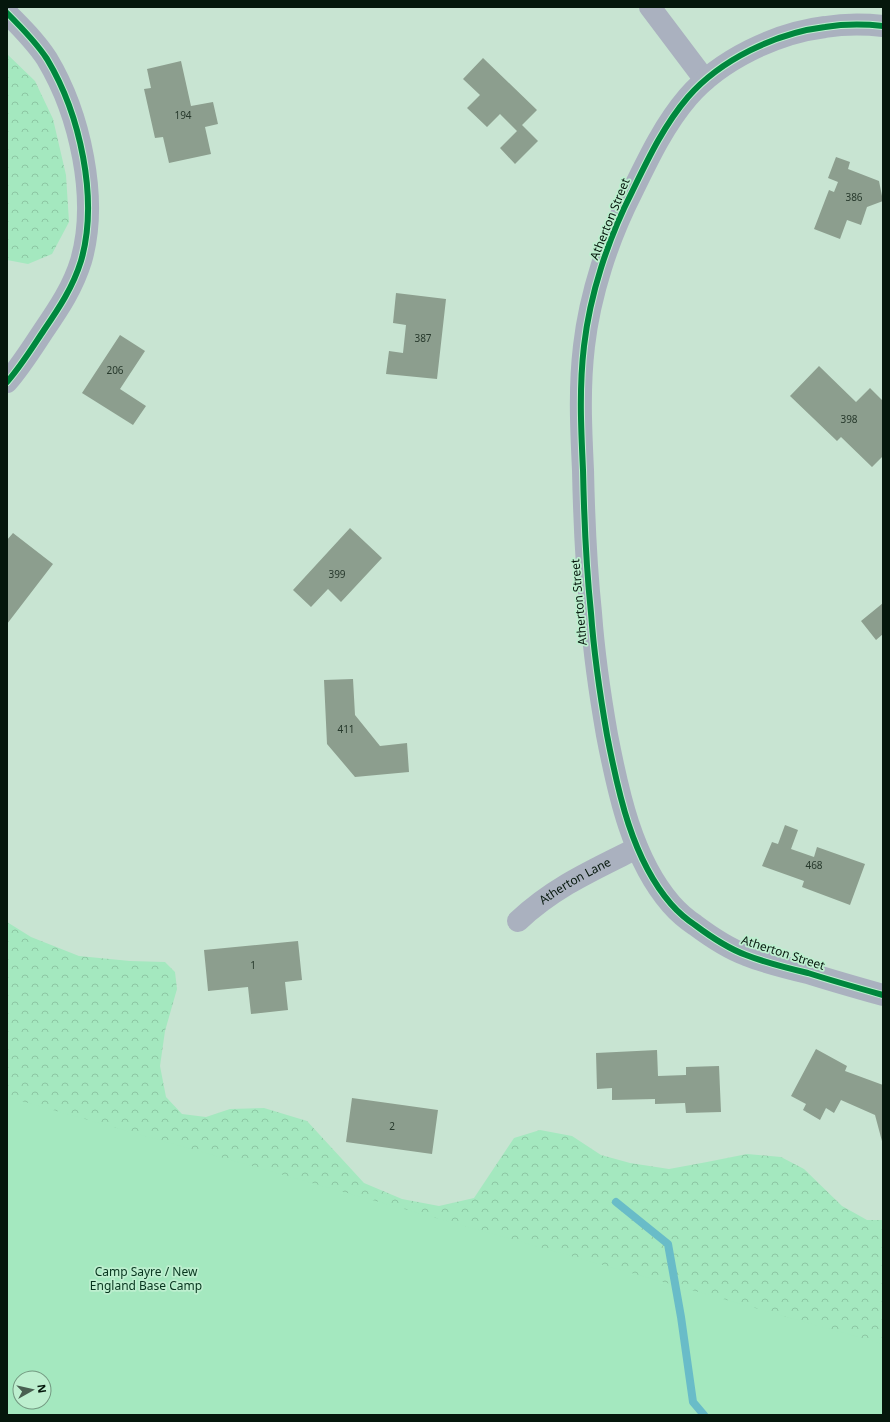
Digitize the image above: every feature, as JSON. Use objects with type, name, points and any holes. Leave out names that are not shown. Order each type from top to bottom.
[{"type":"street","points":[[650,7],[705,80]]},
{"type":"street","points":[[7,13],[34,42],[46,58],[66,96],[74,121],[86,177],[88,219],[86,241],[74,281],[65,298],[24,360],[7,382]]},
{"type":"street","name":"Atherton Street","points":[[883,26],[866,25],[822,27],[782,37],[744,54],[724,65],[705,80],[688,97],[657,142],[627,202],[601,270],[591,307],[584,342],[581,380],[587,578],[602,708],[621,797],[638,848],[648,871],[672,906],[687,920],[723,944],[744,954],[768,962],[883,995]]},
{"type":"street","name":"Atherton Lane","points":[[518,921],[531,908],[566,884],[638,848]]},
{"type":"green space","points":[[7,54],[35,81],[53,119],[66,175],[69,222],[52,254],[28,264],[7,260]]},
{"type":"green space","name":"Camp Sayre / New England Base Camp","points":[[7,922],[31,937],[79,956],[130,961],[165,962],[175,972],[177,989],[165,1031],[160,1066],[166,1097],[182,1114],[206,1117],[230,1109],[264,1108],[307,1121],[364,1183],[402,1199],[439,1206],[474,1198],[514,1138],[540,1130],[572,1136],[601,1155],[630,1163],[669,1169],[747,1154],[781,1157],[804,1169],[842,1206],[867,1220],[883,1220],[883,1415],[7,1415]]},
{"type":"green space","name":"Camp Sayre / New England Base Camp","points":[[7,1097],[883,1344],[883,1415],[7,1415]]},
{"type":"building","points":[[483,58],[537,110],[522,125],[538,141],[515,164],[500,148],[517,131],[500,114],[487,127],[467,108],[480,95],[463,79]]},
{"type":"building","points":[[181,61],[191,106],[213,102],[218,124],[205,127],[211,154],[169,163],[163,137],[155,138],[144,89],[151,88],[147,69]]},
{"type":"building","points":[[836,157],[850,162],[848,169],[879,181],[883,201],[867,207],[861,225],[847,220],[840,239],[814,229],[829,190],[834,192],[838,182],[828,178]]},
{"type":"building","points":[[396,293],[446,299],[437,379],[386,374],[389,351],[403,353],[406,325],[393,323]]},
{"type":"building","points":[[120,335],[145,351],[120,389],[146,406],[133,425],[82,393]]},
{"type":"building","points":[[819,366],[856,402],[870,388],[883,401],[883,456],[872,467],[841,437],[837,441],[790,396]]},
{"type":"building","points":[[350,528],[382,558],[341,602],[328,589],[311,607],[293,590]]},
{"type":"building","points":[[13,533],[53,564],[7,624],[7,540]]},
{"type":"building","points":[[883,603],[883,634],[876,640],[861,621]]},
{"type":"building","points":[[353,679],[355,715],[380,746],[407,743],[409,772],[355,777],[327,744],[324,680]]},
{"type":"building","points":[[785,825],[798,830],[791,849],[814,857],[817,847],[865,864],[850,905],[802,887],[804,881],[762,866],[772,842],[778,844]]},
{"type":"building","points":[[298,941],[302,980],[285,982],[288,1010],[251,1014],[248,987],[208,991],[204,950]]},
{"type":"building","points":[[816,1049],[847,1066],[845,1071],[883,1085],[883,1145],[875,1115],[841,1100],[834,1113],[826,1108],[820,1120],[803,1110],[806,1104],[791,1096]]},
{"type":"building","points":[[657,1050],[658,1076],[686,1075],[686,1067],[719,1066],[721,1112],[686,1113],[685,1103],[655,1104],[655,1099],[612,1100],[612,1088],[597,1089],[596,1053]]},
{"type":"building","points":[[352,1098],[438,1110],[432,1154],[346,1142]]},
{"type":"waterway","points":[[616,1202],[668,1244],[681,1317],[693,1402],[704,1415]]},
{"type":"cycle path","points":[[7,13],[43,53],[59,81],[69,105],[83,157],[87,184],[88,211],[86,237],[81,261],[74,280],[55,314],[22,363],[7,382]]},
{"type":"cycle path","points":[[883,26],[839,25],[806,30],[787,35],[750,50],[732,60],[716,71],[688,97],[671,119],[657,143],[615,229],[595,287],[587,326],[581,377],[584,506],[589,595],[600,690],[616,779],[628,824],[646,867],[676,910],[692,923],[726,946],[761,960],[883,995]]}]
